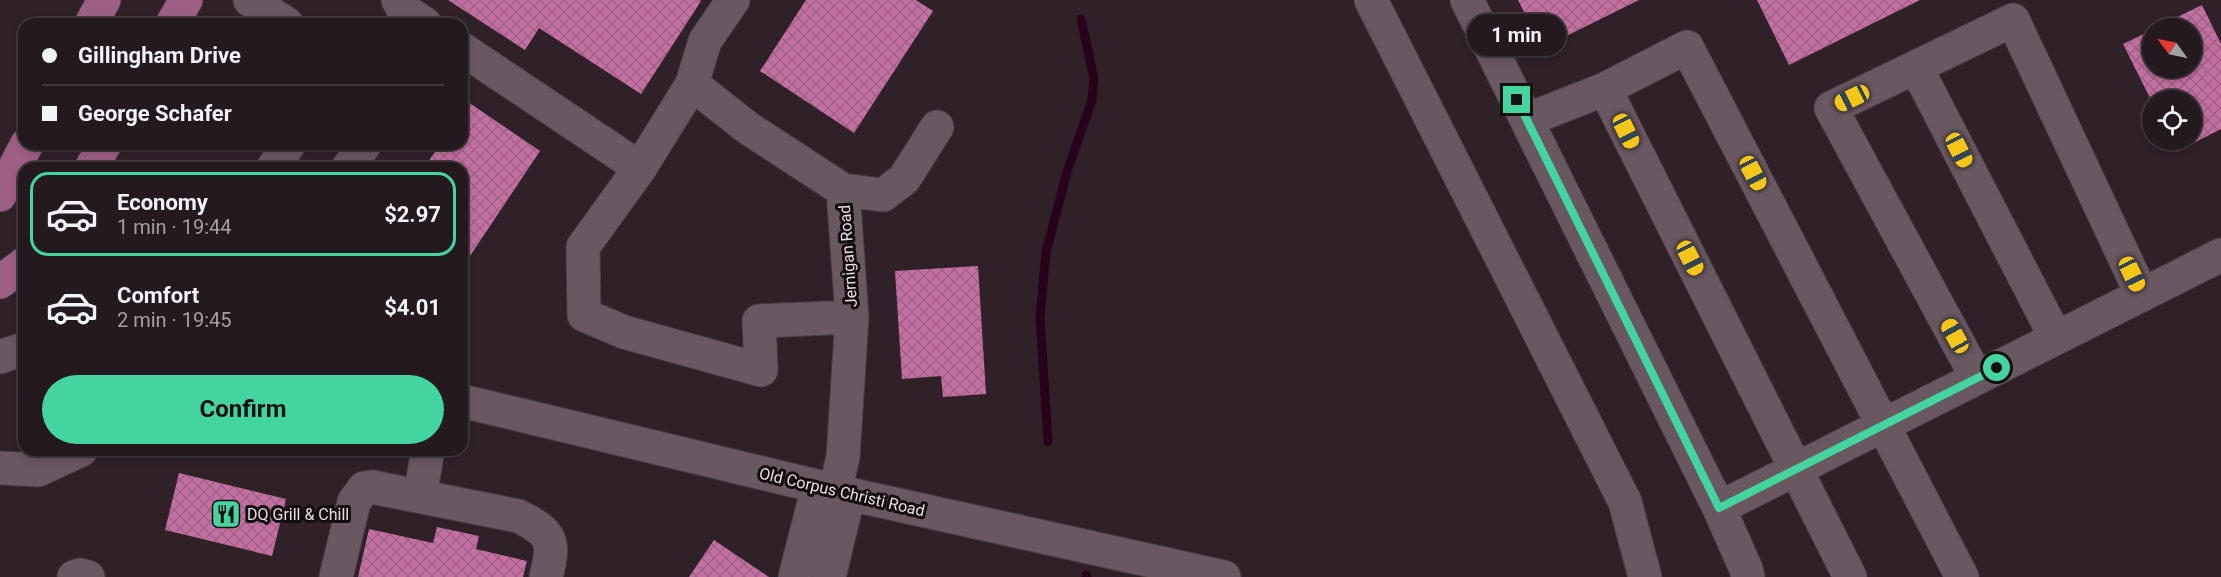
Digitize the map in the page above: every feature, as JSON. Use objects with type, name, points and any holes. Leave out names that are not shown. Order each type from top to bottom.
[{"type":"main road","points":[[95,18],[104,0]]},
{"type":"main road","points":[[176,18],[186,0]]},
{"type":"main road","points":[[0,195],[24,150]]},
{"type":"main road","points":[[0,282],[18,268]]},
{"type":"street","points":[[250,0],[278,18]]},
{"type":"street","points":[[398,0],[403,9],[416,18]]},
{"type":"street","points":[[733,0],[705,41],[692,84],[640,168],[583,247],[584,315],[624,332],[761,370],[759,321],[852,317]]},
{"type":"street","points":[[1371,0],[1625,502],[1645,577]]},
{"type":"street","points":[[1467,0],[1719,508],[1748,577]]},
{"type":"street","points":[[1977,378],[1831,108],[2013,20],[2142,295]]},
{"type":"street","points":[[1527,120],[1605,89],[1687,47],[1962,577]]},
{"type":"street","points":[[468,53],[640,168]]},
{"type":"street","points":[[1917,67],[2056,338]]},
{"type":"street","name":"Jernigan Road","points":[[692,84],[748,128],[843,190],[852,317],[843,457],[834,491]]},
{"type":"street","points":[[1605,89],[1850,577]]},
{"type":"street","points":[[843,190],[883,195],[904,179],[937,127]]},
{"type":"street","points":[[1719,508],[2221,255]]},
{"type":"street","points":[[0,287],[18,281]]},
{"type":"street","points":[[0,357],[18,351]]},
{"type":"street","name":"Old Corpus Christi Road","points":[[468,402],[834,491],[1224,577]]},
{"type":"street","points":[[0,468],[38,470],[68,456]]},
{"type":"street","points":[[420,496],[427,456]]},
{"type":"street","points":[[336,577],[354,502],[364,488],[372,487],[518,516],[535,524],[545,533],[551,543],[551,557],[546,577]]},
{"type":"street","points":[[795,577],[834,491]]},
{"type":"street","points":[[829,577],[834,491]]},
{"type":"street","points":[[74,577],[80,575],[88,577]]},
{"type":"building","points":[[448,0],[701,1],[641,94],[539,28],[525,50]]},
{"type":"building","points":[[806,0],[916,0],[933,11],[854,133],[760,71]]},
{"type":"building","points":[[1518,0],[1639,0],[1542,48]]},
{"type":"building","points":[[1757,0],[1920,0],[1789,65]]},
{"type":"building","points":[[2202,5],[2221,44],[2221,129],[2202,139],[2202,90],[2146,90],[2123,44],[2142,35],[2142,78],[2202,78],[2202,18],[2175,18]]},
{"type":"building","points":[[468,102],[540,151],[468,259],[468,162],[428,162],[436,150],[468,150]]},
{"type":"building","points":[[978,266],[986,394],[943,397],[941,376],[902,379],[895,271]]},
{"type":"building","name":"DQ Grill & Chill","points":[[179,473],[286,499],[272,556],[165,530]]},
{"type":"building","points":[[437,527],[479,536],[476,549],[527,561],[523,577],[358,577],[369,529],[433,543]]},
{"type":"building","points":[[714,540],[769,577],[689,577]]},
{"type":"waterway","points":[[1048,442],[1040,317],[1046,252],[1067,172],[1092,100],[1094,78],[1081,19]]},
{"type":"place","name":"DQ Grill & Chill","points":[[226,514]]},
{"type":"route","points":[[1517,100],[1719,508],[1997,368]]}]
